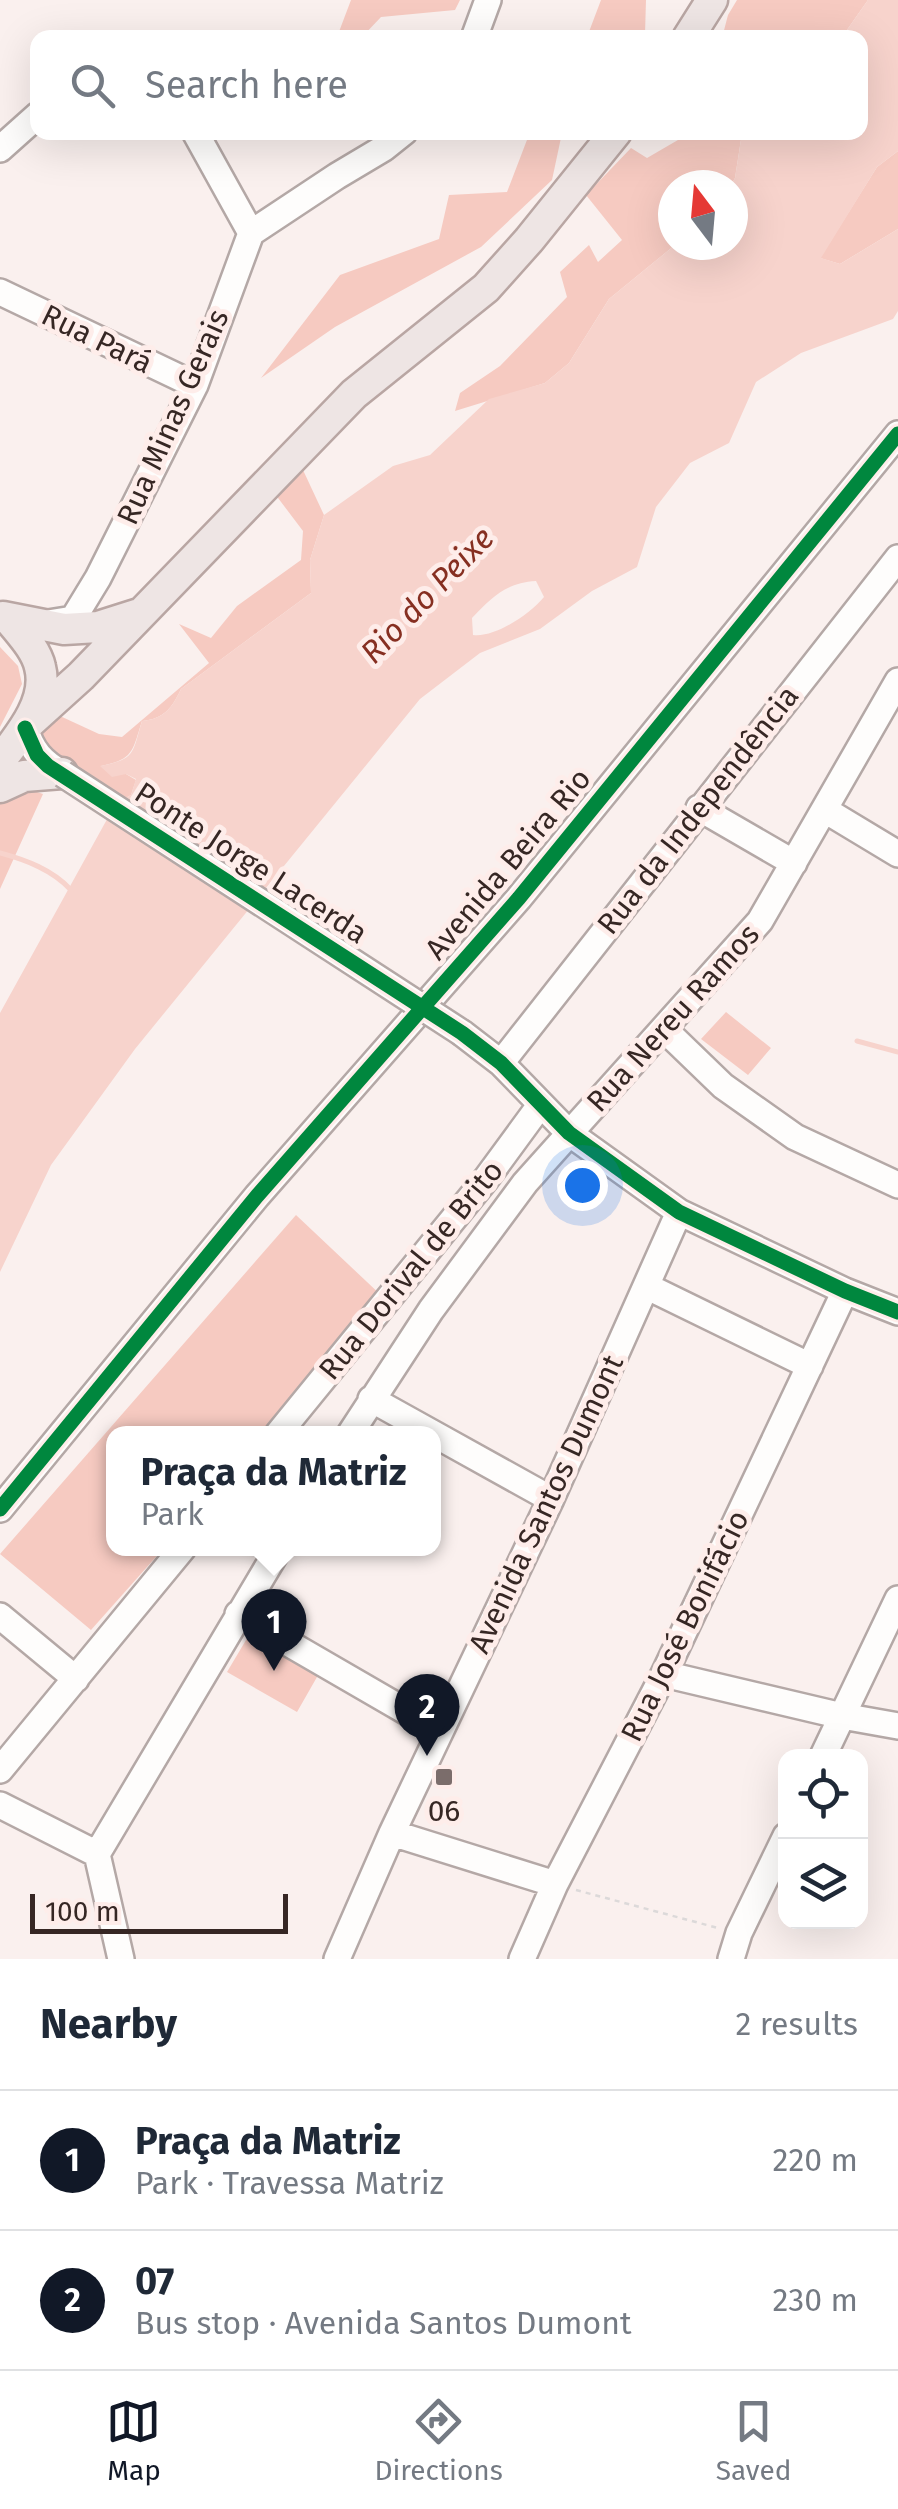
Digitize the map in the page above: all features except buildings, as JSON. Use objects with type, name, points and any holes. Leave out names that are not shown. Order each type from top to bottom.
[{"type":"main road","points":[[693,30],[712,0]]},
{"type":"main road","points":[[0,762],[27,725],[81,676],[354,394],[486,288],[610,140]]},
{"type":"main road","points":[[15,620],[64,629],[98,627],[142,613]]},
{"type":"main road","points":[[15,620],[40,667],[42,685],[27,725]]},
{"type":"main road","points":[[0,787],[24,776],[58,771]]},
{"type":"street","points":[[477,30],[488,0]]},
{"type":"street","points":[[0,149],[30,122]]},
{"type":"street","points":[[199,140],[251,234],[394,140]]},
{"type":"street","name":"Rua Minas Gerais","points":[[15,620],[72,619],[82,606],[194,385],[251,234]]},
{"type":"street","name":"Rua Pará","points":[[1,295],[194,385]]},
{"type":"street","name":"Avenida Beira Rio","points":[[0,1509],[257,1196],[519,898],[898,434]]},
{"type":"street","name":"Rua da Independência","points":[[500,1063],[898,558]]},
{"type":"street","name":"Rua Nereu Ramos","points":[[355,1426],[431,1310],[525,1183],[760,921],[898,681]]},
{"type":"street","name":"Ponte Jorge Lacerda","points":[[27,725],[37,755],[58,771],[462,1033],[500,1063],[569,1133],[679,1212],[898,1312]]},
{"type":"street","name":"Ponte Jorge Lacerda","points":[[0,762],[58,771]]},
{"type":"street","points":[[700,808],[794,863]]},
{"type":"street","points":[[825,810],[898,854]]},
{"type":"street","points":[[664,1030],[724,1086],[795,1137],[898,1185]]},
{"type":"street","name":"Rua Dorival de Brito","points":[[285,1426],[486,1179],[541,1104]]},
{"type":"street","name":"Avenida Santos Dumont","points":[[337,1959],[392,1833],[551,1499],[679,1212]]},
{"type":"street","points":[[646,1286],[810,1366]]},
{"type":"street","name":"Rua José Bonifácio","points":[[522,1959],[555,1884],[664,1674],[845,1291]]},
{"type":"street","points":[[372,1399],[420,1426]]},
{"type":"street","points":[[441,1438],[551,1499]]},
{"type":"street","points":[[0,1770],[176,1556]]},
{"type":"street","points":[[121,1959],[97,1854],[274,1556]]},
{"type":"street","points":[[826,1749],[898,1599]]},
{"type":"street","points":[[238,1614],[440,1731]]},
{"type":"street","points":[[0,1616],[76,1679]]},
{"type":"street","points":[[664,1674],[898,1726]]},
{"type":"street","points":[[0,1805],[97,1854]]},
{"type":"street","points":[[392,1833],[555,1884]]},
{"type":"street","points":[[731,1959],[785,1839]]},
{"type":"path","points":[[555,1884],[740,1933]]},
{"type":"shaded area","points":[[351,0],[460,0],[455,10],[381,17],[369,30],[340,30]]},
{"type":"shaded area","points":[[601,0],[646,0],[645,30],[590,30]]},
{"type":"shaded area","points":[[737,0],[868,0],[847,30],[724,30]]},
{"type":"shaded area","points":[[527,140],[561,140],[552,180],[481,247],[335,327],[261,378],[340,275],[439,239],[449,195],[507,192]]},
{"type":"shaded area","points":[[678,140],[741,140],[736,170],[658,170],[658,259],[609,299],[569,363],[545,383],[455,411],[460,393],[500,366],[567,297],[560,272],[589,245],[598,262],[622,240],[586,195],[631,148],[647,158]]},
{"type":"shaded area","points":[[898,151],[898,229],[840,264],[820,258],[877,167]]},
{"type":"shaded area","points":[[303,470],[324,515],[310,560],[311,593],[181,689],[162,715],[142,721],[130,753],[101,766],[136,780],[131,795],[122,800],[55,752],[39,734],[60,716],[99,734],[122,737],[209,663],[179,624],[211,638],[237,606],[301,560],[303,531],[275,494]]},
{"type":"shaded area","points":[[0,647],[18,666],[22,684],[0,727]]},
{"type":"shaded area","points":[[25,788],[43,794],[0,889],[0,804],[2,799]]},
{"type":"shaded area","points":[[726,1012],[771,1048],[748,1075],[701,1039]]},
{"type":"shaded area","points":[[296,1215],[384,1298],[270,1426],[112,1426]]},
{"type":"shaded area","points":[[106,1433],[106,1556],[157,1556],[91,1630],[0,1554]]},
{"type":"shaded area","points":[[252,1630],[321,1670],[297,1712],[227,1672]]},
{"type":"water","name":"Rio do Peixe","points":[[868,0],[898,0],[898,151],[877,167],[821,258],[840,264],[898,229],[898,311],[893,319],[801,353],[756,382],[729,443],[690,463],[656,507],[637,567],[592,591],[540,629],[480,653],[420,699],[135,1049],[51,1165],[0,1272],[0,1013],[116,803],[131,795],[136,779],[126,774],[112,777],[100,766],[120,761],[131,753],[142,721],[162,715],[181,689],[311,593],[310,560],[324,515],[393,466],[430,455],[489,399],[545,383],[569,363],[609,299],[658,259],[748,260],[748,170],[736,170],[741,140],[868,140],[868,30],[847,30]],"holes":[[[536,581],[544,597],[512,624],[473,635],[472,618],[493,598],[508,588]]]},
{"type":"waterway","points":[[0,853],[38,867],[71,890]]},
{"type":"waterway","points":[[857,1041],[898,1052]]},
{"type":"cycle path","points":[[0,1509],[257,1196],[519,898],[898,434]]},
{"type":"cycle path","points":[[25,728],[37,755],[48,766],[462,1033],[501,1063],[569,1133],[679,1212],[898,1312]]},
{"type":"place","name":"Praça da Matriz","points":[[274,1671]]},
{"type":"place","name":"07","points":[[427,1756]]},
{"type":"place","name":"06","points":[[444,1777]]}]
